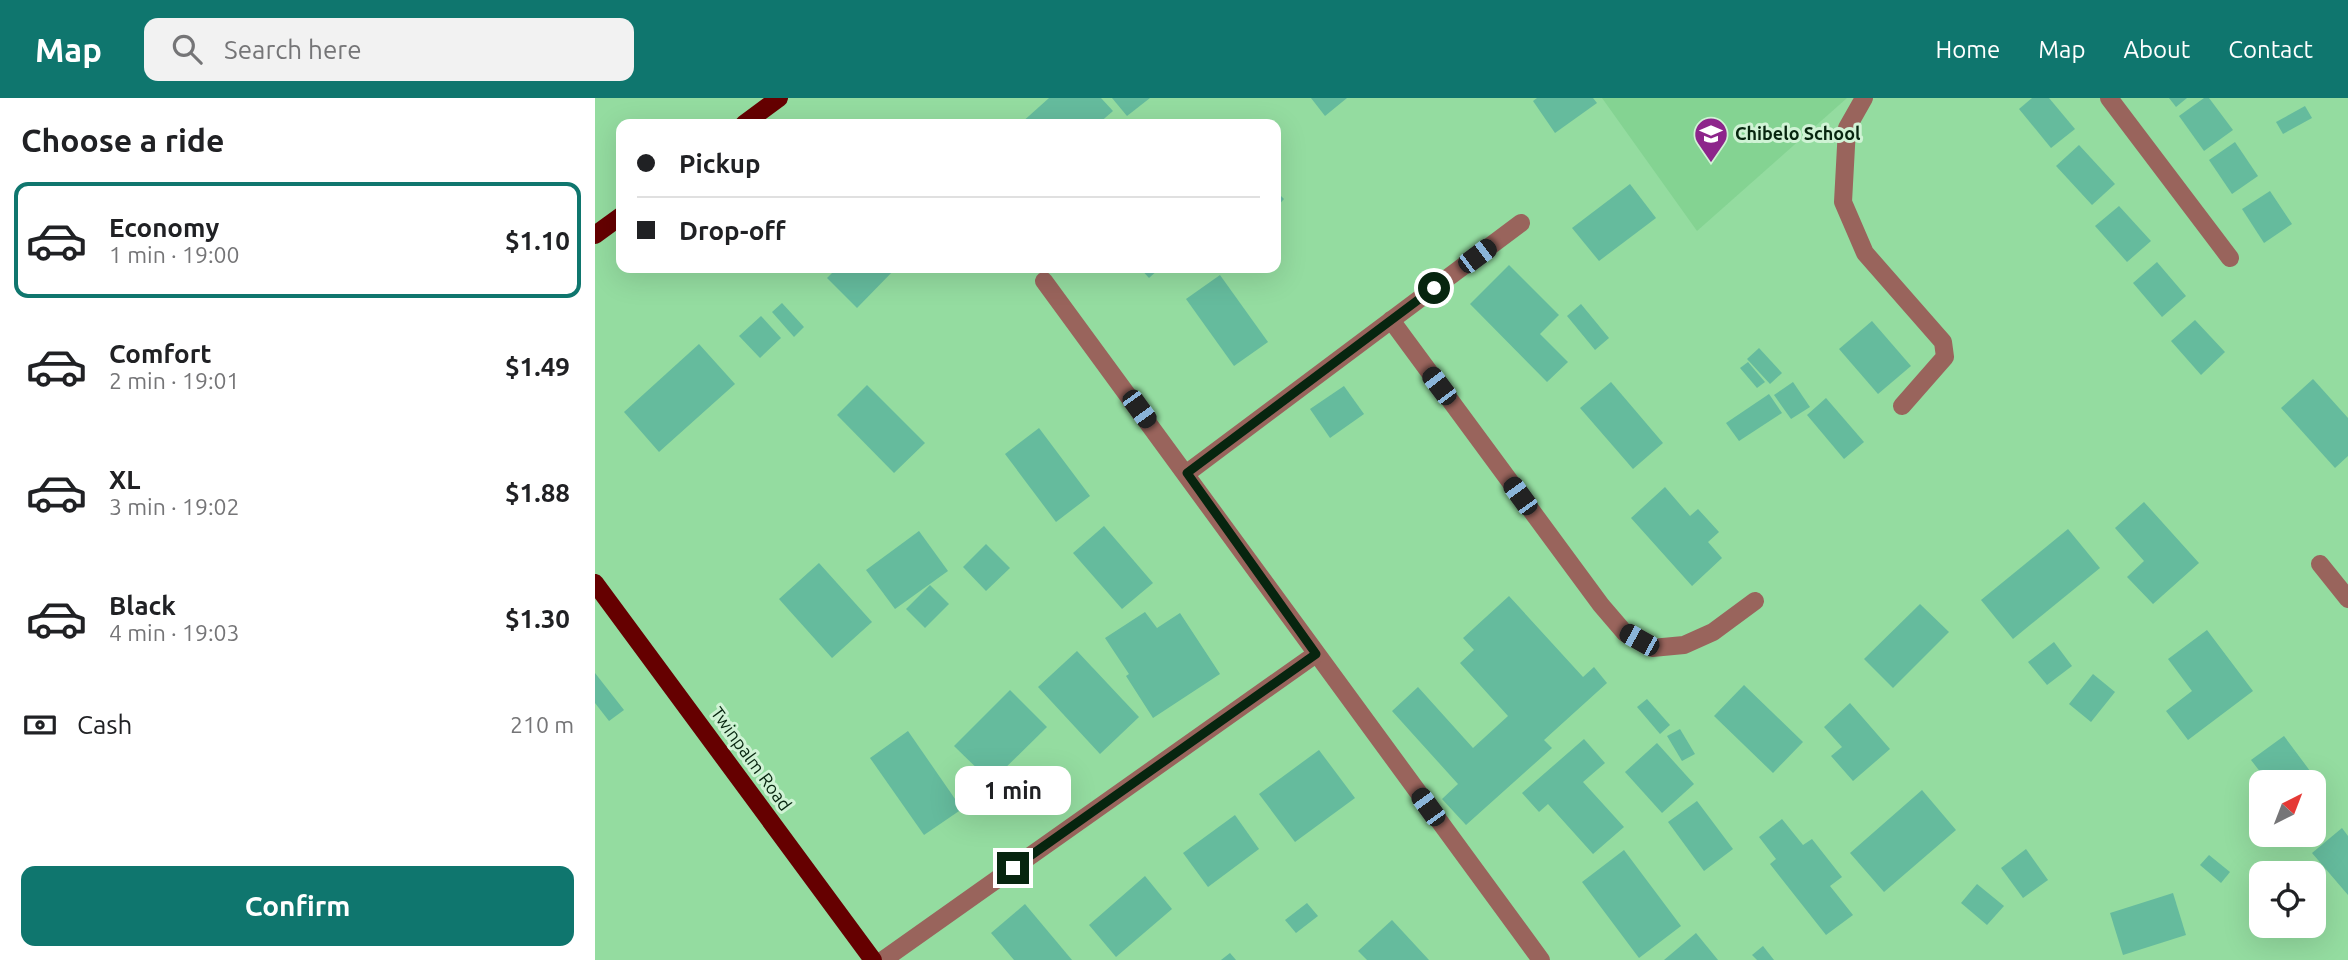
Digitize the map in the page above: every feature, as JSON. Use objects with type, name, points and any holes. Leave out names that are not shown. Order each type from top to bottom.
[{"type":"main road","points":[[751,119],[779,98]]},
{"type":"main road","points":[[595,235],[616,220]]},
{"type":"main road","name":"Twinpalm Road","points":[[595,583],[873,960]]},
{"type":"street","points":[[1864,98],[1847,128],[1843,202],[1865,253],[1943,342],[1945,357],[1902,406]]},
{"type":"street","points":[[2109,98],[2230,258]]},
{"type":"street","points":[[1187,473],[1521,223]]},
{"type":"street","points":[[1044,281],[1541,960]]},
{"type":"street","points":[[1391,320],[1601,605],[1625,633],[1652,648],[1684,646],[1713,632],[1755,601]]},
{"type":"street","points":[[2320,564],[2348,599]]},
{"type":"street","points":[[883,960],[1316,654]]},
{"type":"shaded area","name":"Chibelo School","points":[[1602,98],[1847,98],[1697,231]]},
{"type":"building","points":[[1049,98],[1101,98],[1113,111],[1104,119],[1026,119]]},
{"type":"building","points":[[1112,98],[1150,98],[1127,116]]},
{"type":"building","points":[[1311,98],[1347,98],[1325,116]]},
{"type":"building","points":[[1537,98],[1593,98],[1597,103],[1555,133],[1533,101]]},
{"type":"building","points":[[2032,98],[2049,98],[2075,129],[2051,148],[2019,109]]},
{"type":"building","points":[[2169,98],[2187,98],[2176,107]]},
{"type":"building","points":[[2204,98],[2209,98],[2233,130],[2204,151],[2179,116]]},
{"type":"building","points":[[2305,106],[2312,118],[2283,134],[2276,122]]},
{"type":"building","points":[[2235,142],[2258,176],[2232,194],[2209,160]]},
{"type":"building","points":[[2079,145],[2115,184],[2092,205],[2056,166]]},
{"type":"building","points":[[1630,184],[1656,218],[1599,261],[1572,228]]},
{"type":"building","points":[[2270,191],[2292,224],[2264,243],[2242,209]]},
{"type":"building","points":[[2119,206],[2151,241],[2127,262],[2095,226]]},
{"type":"building","points":[[2157,262],[2186,296],[2162,317],[2133,283]]},
{"type":"building","points":[[1509,265],[1559,315],[1540,334],[1568,362],[1547,382],[1470,304]]},
{"type":"building","points":[[832,273],[891,273],[857,308],[827,278]]},
{"type":"building","points":[[1220,275],[1268,342],[1234,366],[1186,299]]},
{"type":"building","points":[[782,303],[804,327],[794,337],[772,312]]},
{"type":"building","points":[[1581,304],[1609,338],[1595,350],[1567,316]]},
{"type":"building","points":[[761,316],[781,338],[760,358],[739,336]]},
{"type":"building","points":[[2195,320],[2225,352],[2201,375],[2171,341]]},
{"type":"building","points":[[1872,321],[1911,366],[1878,394],[1839,349]]},
{"type":"building","points":[[699,344],[735,384],[659,452],[624,412]]},
{"type":"building","points":[[1759,348],[1782,373],[1770,384],[1747,359]]},
{"type":"building","points":[[1748,362],[1765,382],[1757,388],[1740,368]]},
{"type":"building","points":[[2313,379],[2348,418],[2348,456],[2335,468],[2281,408]]},
{"type":"building","points":[[1611,382],[1663,443],[1633,469],[1580,408]]},
{"type":"building","points":[[1793,382],[1810,407],[1791,419],[1774,395]]},
{"type":"building","points":[[867,385],[925,443],[894,473],[837,415]]},
{"type":"building","points":[[1344,386],[1364,414],[1330,438],[1310,409]]},
{"type":"building","points":[[1769,394],[1782,413],[1739,441],[1726,423]]},
{"type":"building","points":[[1826,398],[1864,442],[1844,459],[1807,415]]},
{"type":"building","points":[[1039,428],[1090,496],[1056,522],[1005,454]]},
{"type":"building","points":[[1665,487],[1690,516],[1698,509],[1719,532],[1708,542],[1722,558],[1692,586],[1631,518]]},
{"type":"building","points":[[2144,502],[2199,563],[2153,604],[2127,577],[2144,561],[2115,528]]},
{"type":"building","points":[[1104,526],[1153,583],[1122,609],[1073,553]]},
{"type":"building","points":[[2068,529],[2100,568],[2013,639],[1981,600]]},
{"type":"building","points":[[919,531],[948,571],[895,609],[866,570]]},
{"type":"building","points":[[986,544],[1010,568],[986,591],[963,567]]},
{"type":"building","points":[[819,563],[872,622],[832,658],[779,599]]},
{"type":"building","points":[[930,585],[949,604],[925,628],[906,609]]},
{"type":"building","points":[[1509,596],[1583,677],[1594,667],[1607,683],[1544,740],[1552,748],[1466,825],[1442,799],[1458,784],[1392,711],[1418,687],[1473,748],[1508,716],[1460,663],[1474,650],[1463,638]]},
{"type":"building","points":[[1920,604],[1949,632],[1893,688],[1864,659]]},
{"type":"building","points":[[1145,612],[1157,628],[1180,613],[1220,674],[1153,718],[1105,638]]},
{"type":"building","points":[[2207,630],[2253,691],[2188,740],[2166,711],[2192,691],[2168,659]]},
{"type":"building","points":[[2054,642],[2072,666],[2047,685],[2028,662]]},
{"type":"building","points":[[1077,651],[1139,717],[1100,754],[1038,687]]},
{"type":"building","points":[[595,673],[624,710],[609,721],[595,703]]},
{"type":"building","points":[[2093,674],[2115,692],[2091,722],[2069,704]]},
{"type":"building","points":[[1744,685],[1803,742],[1773,773],[1714,716]]},
{"type":"building","points":[[1010,690],[1047,727],[991,782],[954,746]]},
{"type":"building","points":[[1647,699],[1670,725],[1660,734],[1637,707]]},
{"type":"building","points":[[1850,703],[1890,749],[1853,781],[1831,756],[1842,747],[1824,727]]},
{"type":"building","points":[[1680,729],[1695,754],[1682,761],[1667,736]]},
{"type":"building","points":[[908,731],[962,809],[924,835],[870,758]]},
{"type":"building","points":[[2284,736],[2309,770],[2259,770],[2251,760]]},
{"type":"building","points":[[1584,739],[1605,763],[1583,782],[1624,827],[1593,854],[1548,804],[1539,812],[1522,793]]},
{"type":"building","points":[[1657,743],[1694,784],[1662,813],[1625,772]]},
{"type":"building","points":[[1319,750],[1355,798],[1295,842],[1259,794]]},
{"type":"building","points":[[1922,790],[1956,830],[1884,892],[1850,853]]},
{"type":"building","points":[[1697,801],[1733,849],[1704,871],[1668,822]]},
{"type":"building","points":[[1235,815],[1259,849],[1208,887],[1183,853]]},
{"type":"building","points":[[1782,819],[1803,845],[1812,839],[1842,877],[1830,886],[1853,915],[1826,935],[1770,864],[1776,859],[1759,837]]},
{"type":"building","points":[[2342,828],[2348,836],[2348,895],[2326,869],[2326,861],[2319,861],[2312,853],[2319,847],[2326,847],[2326,841]]},
{"type":"building","points":[[2026,849],[2048,880],[2023,898],[2001,868]]},
{"type":"building","points":[[1624,850],[1681,926],[1639,958],[1582,882]]},
{"type":"building","points":[[2209,855],[2230,872],[2221,883],[2200,865]]},
{"type":"building","points":[[1145,876],[1172,909],[1116,957],[1089,925]]},
{"type":"building","points":[[1977,884],[2004,906],[1987,925],[1961,903]]},
{"type":"building","points":[[2173,893],[2186,935],[2123,955],[2110,913]]},
{"type":"building","points":[[1307,903],[1318,916],[1296,933],[1285,920]]},
{"type":"building","points":[[1025,904],[1072,960],[1014,960],[991,933]]},
{"type":"building","points":[[1392,920],[1429,960],[1367,960],[1358,951]]},
{"type":"building","points":[[1696,933],[1718,960],[1664,960]]},
{"type":"building","points":[[1763,946],[1774,960],[1757,960],[1752,955]]},
{"type":"building","points":[[1230,953],[1236,960],[1221,960]]},
{"type":"place","name":"Chibelo School","points":[[1711,164]]},
{"type":"route","points":[[1013,868],[1316,654],[1187,473],[1434,288]]}]
